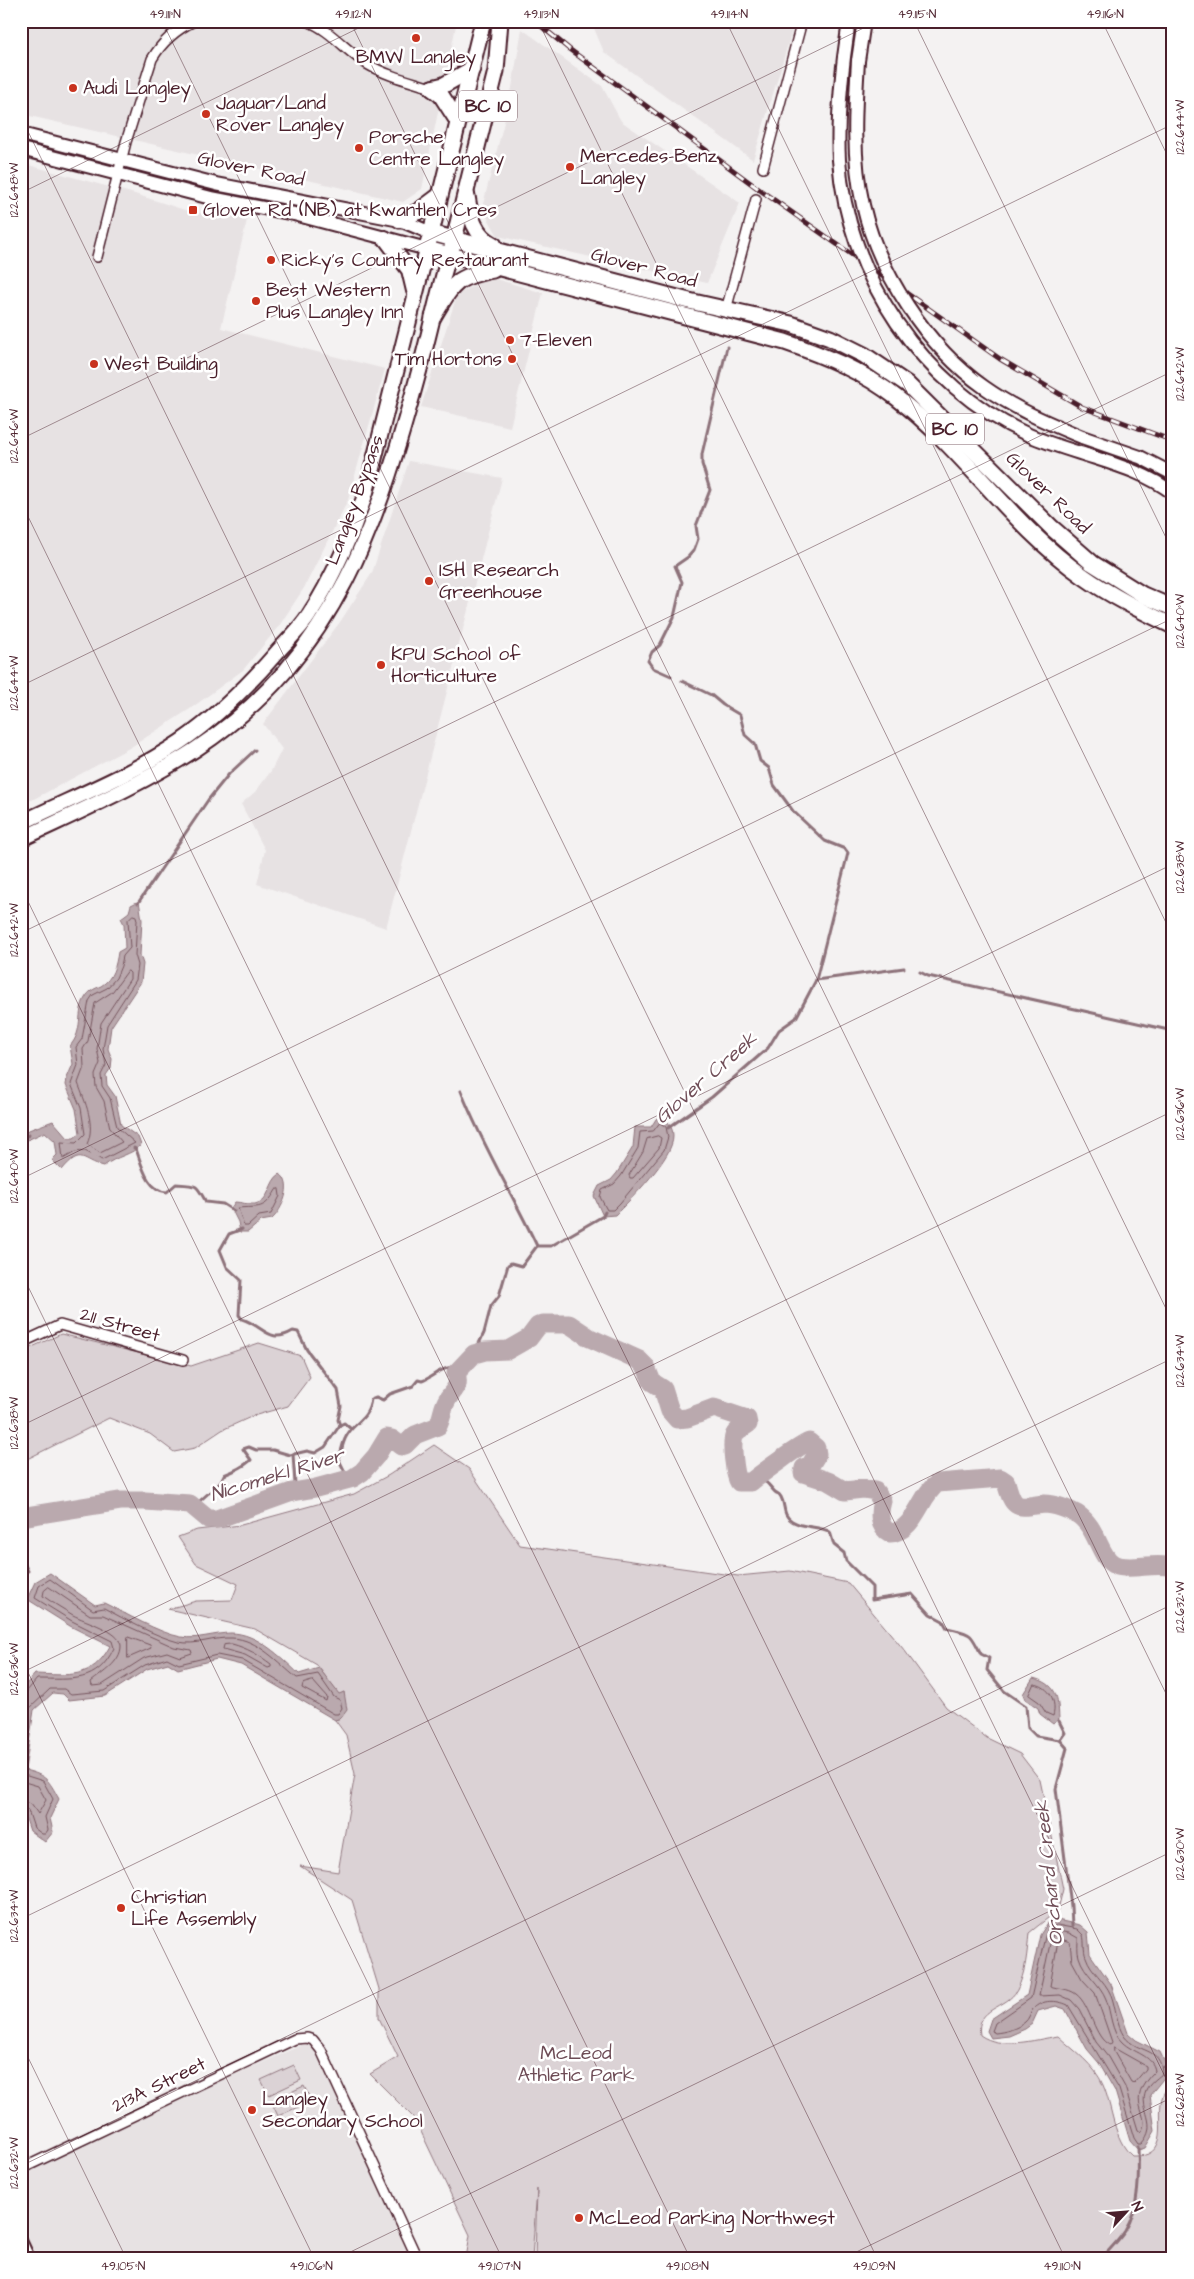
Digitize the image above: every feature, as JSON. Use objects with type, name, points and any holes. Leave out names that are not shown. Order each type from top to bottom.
[{"type":"highway","name":"Langley Bypass","points":[[427,249],[457,120],[472,69],[483,21]]},
{"type":"highway","name":"Langley Bypass","points":[[449,256],[496,71],[500,21]]},
{"type":"highway","points":[[432,88],[444,85],[472,69]]},
{"type":"highway","points":[[432,88],[441,95],[457,120]]},
{"type":"highway","points":[[466,189],[474,226],[488,242],[504,251]]},
{"type":"highway","points":[[400,220],[419,211],[439,196]]},
{"type":"highway","name":"Glover Road","points":[[431,233],[726,310],[791,324],[830,338],[864,355],[907,384],[1059,534],[1092,563],[1154,600],[1173,608]]},
{"type":"highway","name":"Glover Road","points":[[427,249],[497,269],[776,340],[824,355],[856,370],[896,397],[932,428],[1031,532],[1082,576],[1132,607],[1173,626]]},
{"type":"highway","points":[[433,317],[450,288],[463,277],[497,269]]},
{"type":"highway","points":[[1154,600],[1173,595]]},
{"type":"main road","points":[[848,21],[838,117],[839,161],[847,214],[863,259],[877,289],[898,325],[938,372],[989,413],[1028,435],[1128,468],[1156,480],[1173,493]]},
{"type":"main road","points":[[864,21],[858,61],[854,120],[858,176],[863,206],[878,251],[896,288],[939,347],[983,386],[1042,421],[1140,457],[1173,474]]},
{"type":"main road","name":"Glover Road","points":[[21,134],[256,193],[400,220],[431,233]]},
{"type":"main road","name":"Glover Road","points":[[21,149],[211,198],[294,214],[427,249]]},
{"type":"main road","points":[[385,238],[409,270],[413,280],[414,296]]},
{"type":"main road","name":"Langley Bypass","points":[[21,823],[116,778],[179,743],[212,719],[244,691],[307,618],[332,571],[359,512],[374,463],[427,249]]},
{"type":"main road","name":"Langley Bypass","points":[[21,840],[135,785],[196,749],[230,724],[273,686],[303,649],[337,599],[369,528],[396,453],[449,256]]},
{"type":"main road","points":[[21,2243],[28,2258]]},
{"type":"street","points":[[97,257],[118,174],[152,59],[173,33],[194,21]]},
{"type":"street","points":[[307,21],[338,41],[366,63],[391,76],[432,88]]},
{"type":"street","points":[[763,168],[802,21]]},
{"type":"street","points":[[726,310],[756,199]]},
{"type":"street","name":"211 Street","points":[[21,1342],[60,1325],[183,1360]]},
{"type":"street","name":"213A Street","points":[[21,2169],[295,2039],[308,2038],[313,2040],[321,2050],[417,2258]]},
{"type":"shaded area","points":[[21,21],[457,21],[422,189],[403,202],[21,114]]},
{"type":"shaded area","points":[[602,21],[795,21],[753,160],[604,52],[593,26]]},
{"type":"shaded area","points":[[522,29],[602,86],[621,121],[740,203],[707,283],[498,236],[482,208],[510,99]]},
{"type":"shaded area","points":[[21,163],[135,194],[194,213],[248,216],[221,328],[385,369],[348,500],[304,588],[279,626],[243,670],[190,709],[131,747],[32,800],[21,802]]},
{"type":"shaded area","points":[[489,277],[543,293],[510,427],[421,407],[457,295]]},
{"type":"shaded area","name":"KPU School of Horticulture","points":[[409,461],[502,478],[386,928],[257,884],[265,850],[241,804],[256,791],[271,771],[282,749],[263,724],[340,622],[372,573]]},
{"type":"shaded area","name":"Langley Secondary School","points":[[313,2040],[417,2258],[21,2258],[21,2169]]},
{"type":"green space","points":[[61,1334],[191,1366],[259,1343],[301,1356],[310,1377],[288,1406],[253,1416],[222,1430],[195,1448],[174,1452],[150,1434],[109,1418],[21,1462],[21,1352]]},
{"type":"green space","name":"McLeod Athletic Park","points":[[434,1445],[469,1469],[520,1545],[738,1576],[790,1571],[848,1583],[905,1651],[946,1707],[987,1738],[1020,1754],[1040,1780],[1063,1889],[1058,1910],[1029,1933],[1027,1955],[1017,1990],[982,2019],[980,2035],[988,2040],[1008,2043],[1058,2036],[1095,2071],[1103,2085],[1117,2132],[1132,2156],[1146,2155],[1155,2148],[1159,2140],[1162,2099],[1166,2090],[1173,2084],[1173,2258],[535,2258],[537,2189],[532,2258],[466,2258],[470,2235],[415,2119],[370,2074],[398,2057],[379,2018],[379,1989],[352,1900],[300,1866],[338,1872],[355,1774],[346,1735],[335,1720],[341,1718],[344,1692],[339,1695],[317,1665],[255,1629],[168,1609],[196,1601],[232,1600],[238,1584],[196,1564],[178,1537],[197,1530],[241,1525],[354,1494],[389,1475]]},
{"type":"green space","points":[[294,2065],[301,2080],[269,2095],[261,2080]]},
{"type":"green space","points":[[304,2086],[311,2101],[278,2116],[271,2101]]},
{"type":"water","points":[[139,901],[142,920],[140,955],[143,964],[141,982],[111,1027],[108,1049],[112,1059],[111,1068],[106,1075],[107,1085],[115,1096],[121,1125],[138,1137],[141,1145],[104,1166],[78,1157],[62,1170],[52,1160],[57,1155],[55,1141],[45,1132],[25,1141],[26,1131],[53,1121],[68,1138],[74,1138],[80,1133],[76,1109],[66,1085],[73,1064],[70,1046],[79,1028],[82,1004],[85,998],[90,992],[108,980],[115,967],[118,952],[125,948],[124,924],[121,918],[129,912],[131,905]]},
{"type":"water","points":[[662,1115],[670,1125],[673,1133],[671,1145],[666,1155],[650,1178],[615,1215],[603,1216],[594,1196],[599,1186],[611,1180],[633,1147],[635,1127],[651,1127],[656,1119]]},
{"type":"water","points":[[280,1174],[284,1178],[286,1190],[283,1203],[276,1215],[272,1219],[261,1221],[248,1232],[240,1232],[238,1222],[231,1208],[235,1202],[255,1204],[260,1202],[267,1195],[273,1181]]},
{"type":"water","points":[[50,1573],[95,1605],[104,1603],[172,1635],[194,1638],[225,1633],[241,1634],[259,1641],[268,1647],[299,1674],[319,1668],[339,1694],[344,1692],[347,1710],[341,1718],[335,1720],[241,1665],[217,1659],[178,1669],[168,1663],[147,1669],[105,1696],[69,1700],[63,1694],[53,1693],[34,1710],[25,1770],[46,1779],[59,1799],[50,1818],[53,1832],[45,1842],[30,1831],[21,1804],[21,1690],[35,1674],[68,1675],[87,1670],[103,1657],[110,1646],[70,1626],[27,1599],[35,1582]]},
{"type":"water","points":[[1033,1678],[1047,1684],[1055,1692],[1059,1719],[1053,1724],[1040,1714],[1038,1708],[1025,1699],[1023,1694]]},
{"type":"water","points":[[1057,1920],[1080,1925],[1088,1932],[1090,1954],[1111,1984],[1128,2033],[1136,2040],[1160,2052],[1167,2067],[1167,2074],[1150,2095],[1155,2131],[1145,2148],[1138,2150],[1130,2141],[1115,2091],[1099,2063],[1087,2049],[1065,2009],[1056,2006],[1038,2011],[1032,2024],[1009,2036],[991,2038],[987,2031],[991,2019],[1027,1995],[1040,1935],[1049,1921]]},
{"type":"waterway","name":"Glover Creek","points":[[671,676],[653,668],[648,661],[652,652],[660,645],[674,617],[682,582],[675,566],[694,550],[698,539],[696,526],[710,490],[702,464],[702,454],[727,347]]},
{"type":"waterway","name":"Glover Creek","points":[[668,1128],[712,1097],[768,1048],[779,1030],[796,1018],[816,980],[848,853],[845,849],[825,841],[793,811],[774,785],[769,768],[760,761],[755,744],[745,735],[740,715],[711,695],[682,681]]},
{"type":"waterway","points":[[138,903],[208,800],[229,774],[255,750]]},
{"type":"waterway","points":[[816,980],[904,968]]},
{"type":"waterway","points":[[920,972],[928,976],[1173,1031]]},
{"type":"waterway","points":[[461,1091],[478,1131],[537,1246]]},
{"type":"waterway","points":[[21,1138],[29,1135]]},
{"type":"waterway","points":[[134,1148],[146,1176],[160,1191],[167,1192],[176,1184],[193,1185],[198,1189],[206,1202],[223,1204],[234,1211]]},
{"type":"waterway","name":"Glover Creek","points":[[474,1354],[484,1333],[491,1306],[499,1296],[508,1265],[511,1263],[522,1266],[537,1246],[551,1246],[603,1216],[605,1212]]},
{"type":"waterway","points":[[242,1229],[229,1234],[220,1250],[227,1267],[241,1280],[239,1315],[242,1319],[272,1335],[278,1336],[293,1331],[298,1332],[307,1350],[338,1390],[341,1406],[338,1420],[340,1425]]},
{"type":"waterway","name":"Nicomekl River","points":[[21,1517],[120,1501],[145,1501],[190,1504],[208,1519],[217,1519],[292,1492],[353,1478],[362,1472],[376,1456],[387,1438],[392,1439],[401,1446],[405,1445],[415,1435],[438,1426],[446,1402],[455,1389],[457,1383],[456,1373],[474,1354],[485,1351],[508,1350],[529,1338],[538,1326],[543,1324],[569,1324],[590,1338],[639,1360],[646,1367],[652,1382],[663,1389],[670,1411],[677,1419],[687,1418],[714,1408],[747,1419],[748,1424],[737,1431],[733,1444],[736,1473],[739,1482],[751,1482],[809,1442],[816,1448],[817,1454],[811,1464],[804,1468],[803,1473],[828,1481],[845,1491],[863,1489],[875,1491],[882,1501],[880,1510],[881,1523],[890,1533],[899,1531],[906,1526],[926,1495],[938,1483],[1000,1478],[1006,1482],[1012,1499],[1018,1505],[1048,1504],[1077,1514],[1090,1527],[1105,1556],[1115,1565],[1121,1567],[1158,1565],[1173,1567]]},
{"type":"waterway","points":[[349,1480],[338,1458],[348,1433],[367,1413],[371,1399],[376,1397],[383,1400],[390,1394],[413,1386],[418,1380],[422,1381],[447,1368],[452,1367],[456,1373]]},
{"type":"waterway","points":[[340,1425],[344,1423],[351,1429]]},
{"type":"waterway","points":[[194,1506],[220,1483],[224,1475],[238,1469],[251,1460],[243,1449],[249,1447],[256,1450],[273,1450],[290,1455],[307,1451],[315,1453],[325,1447],[340,1425]]},
{"type":"waterway","points":[[292,1492],[295,1484],[293,1454]]},
{"type":"waterway","name":"Orchard Creek","points":[[751,1482],[766,1482],[779,1494],[785,1513],[792,1521],[830,1532],[834,1545],[844,1553],[846,1561],[872,1587],[872,1600],[912,1594],[930,1614],[943,1621],[947,1628],[961,1631],[972,1637],[981,1654],[989,1658],[987,1670],[1004,1691],[1026,1706],[1028,1728],[1036,1736],[1060,1740],[1067,1748],[1056,1789],[1072,1926]]},
{"type":"waterway","points":[[21,1558],[28,1571]]},
{"type":"waterway","points":[[1059,1721],[1065,1733],[1060,1740]]},
{"type":"waterway","name":"Orchard Creek","points":[[1164,2067],[1173,2066]]},
{"type":"waterway","points":[[1102,2258],[1125,2231],[1134,2212],[1138,2190],[1138,2147]]},
{"type":"railway","points":[[535,21],[569,49],[760,190],[1000,359],[1082,407],[1173,441]]},
{"type":"place","name":"BMW Langley","points":[[416,38]]},
{"type":"place","name":"Audi Langley","points":[[73,88]]},
{"type":"place","name":"Jaguar/Land Rover Langley","points":[[206,114]]},
{"type":"place","name":"Porsche Centre Langley","points":[[359,148]]},
{"type":"place","name":"Mercedes-Benz Langley","points":[[570,167]]},
{"type":"place","name":"Glover Rd (NB) at Kwantlen Cres","points":[[193,210]]},
{"type":"place","name":"Ricky’s Country Restaurant","points":[[271,260]]},
{"type":"place","name":"Best Western Plus Langley Inn","points":[[256,301]]},
{"type":"place","name":"7-Eleven","points":[[510,340]]},
{"type":"place","name":"Tim Hortons","points":[[512,359]]},
{"type":"place","name":"West Building","points":[[94,364]]},
{"type":"place","name":"ISH Research Greenhouse","points":[[429,581]]},
{"type":"place","name":"KPU School of Horticulture","points":[[381,665]]},
{"type":"place","name":"Christian Life Assembly","points":[[121,1908]]},
{"type":"place","name":"Langley Secondary School","points":[[252,2110]]},
{"type":"place","name":"McLeod Parking Northwest","points":[[579,2218]]}]
